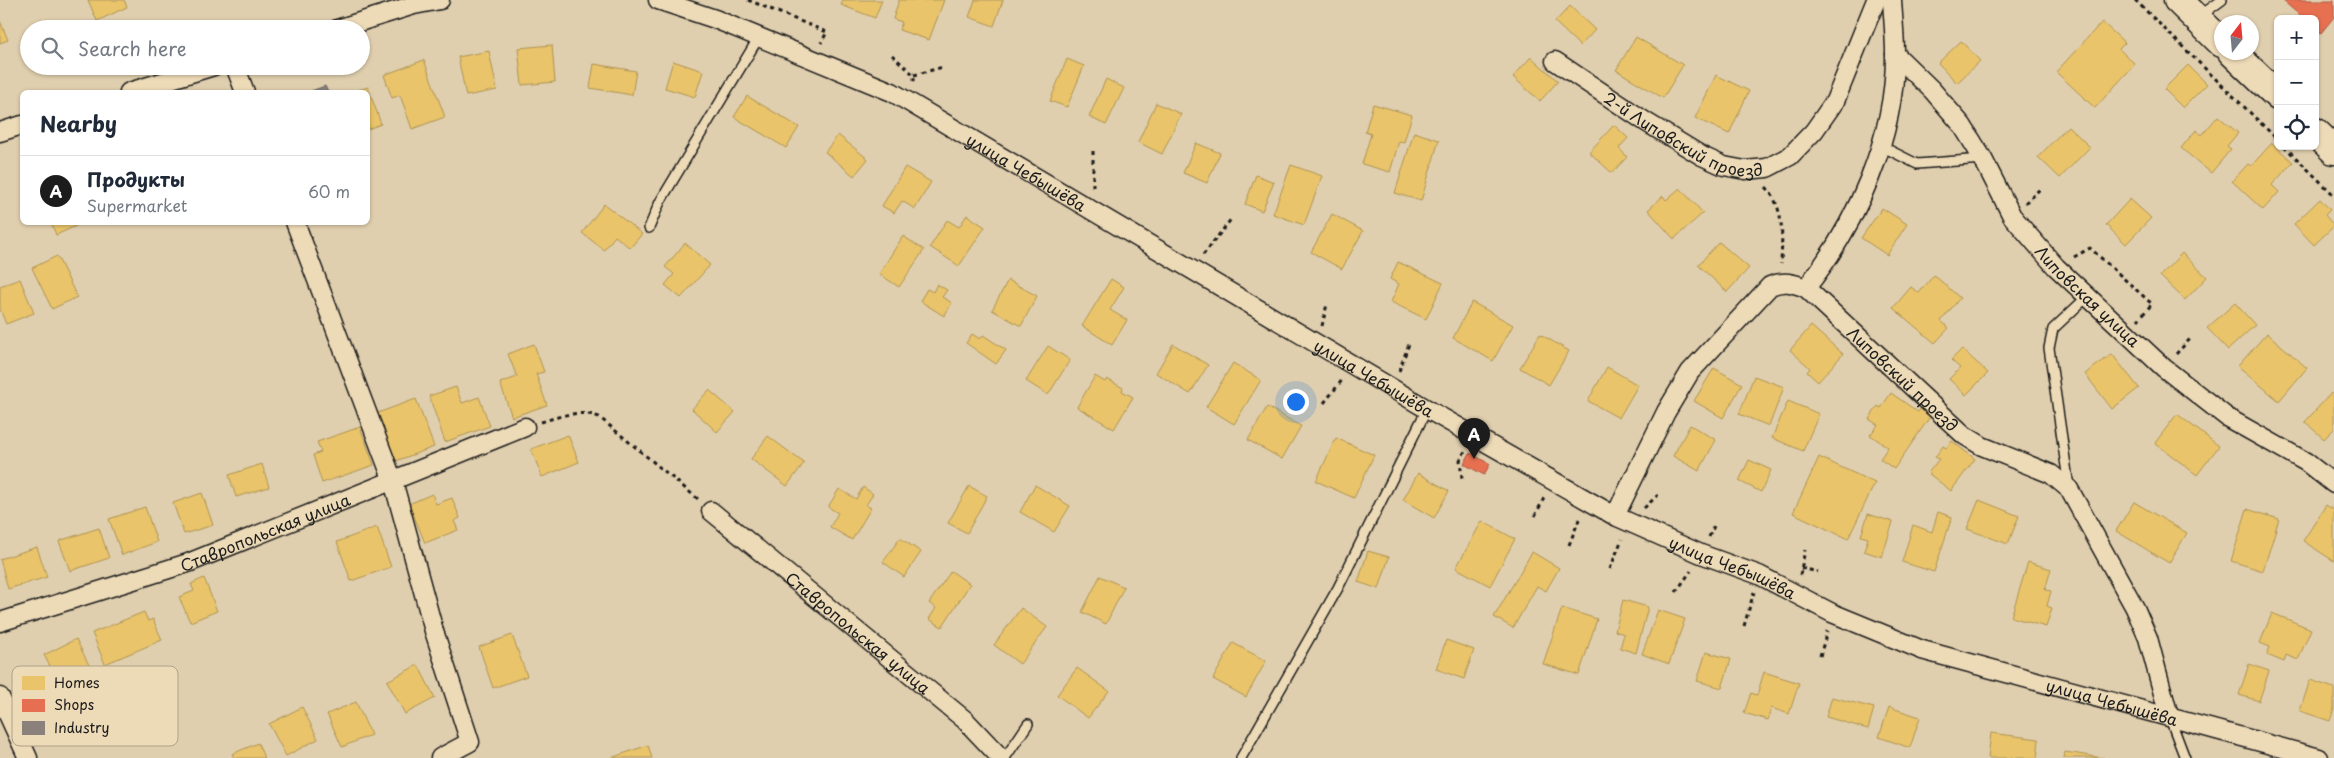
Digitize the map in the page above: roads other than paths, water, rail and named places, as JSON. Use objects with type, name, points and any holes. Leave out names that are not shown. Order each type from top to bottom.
[{"type":"main road","points":[[2186,6],[2214,35]]},
{"type":"main road","points":[[2240,60],[2274,92]]},
{"type":"main road","points":[[2319,136],[2334,150]]},
{"type":"street","points":[[366,20],[414,5],[440,0]]},
{"type":"street","name":"улица Чебышёва","points":[[658,0],[715,19],[892,92],[1392,388],[1615,516],[1701,554],[1759,575],[1832,613],[1922,650],[2318,758]]},
{"type":"street","name":"2-й Липовский проезд","points":[[1555,61],[1646,122],[1702,156],[1724,166],[1745,170],[1767,168],[1790,156],[1814,131],[1835,100],[1876,0]]},
{"type":"street","points":[[1806,288],[1827,261],[1849,225],[1881,146],[1891,98],[1896,54],[1892,0]]},
{"type":"street","name":"Липовская улица","points":[[1896,54],[1932,90],[1962,125],[1983,159],[2012,216],[2056,267],[2128,332],[2164,368],[2228,418],[2306,462],[2334,484]]},
{"type":"street","points":[[136,90],[185,75]]},
{"type":"street","points":[[238,75],[244,90]]},
{"type":"street","points":[[0,132],[20,126]]},
{"type":"street","points":[[296,225],[393,481],[434,631],[470,742],[440,758]]},
{"type":"street","name":"Липовский проезд","points":[[1615,516],[1666,412],[1690,372],[1770,286],[1780,282],[1792,283],[1806,288],[1964,435],[1982,446],[2051,474],[2070,489],[2135,608],[2148,638],[2169,716]]},
{"type":"street","name":"Ставропольская улица","points":[[0,622],[188,563],[525,427]]},
{"type":"street","name":"Ставропольская улица","points":[[711,511],[965,720],[1003,758]]},
{"type":"street","points":[[0,697],[12,723]]},
{"type":"street","points":[[22,746],[28,758]]},
{"type":"lane","points":[[2186,6],[2222,0]]},
{"type":"lane","points":[[648,228],[660,202],[759,37]]},
{"type":"lane","points":[[1881,146],[1917,164],[1983,159]]},
{"type":"lane","points":[[2070,489],[2049,348],[2053,329],[2088,296]]},
{"type":"lane","points":[[1241,758],[1338,588],[1428,409]]},
{"type":"lane","points":[[2169,716],[2184,758]]},
{"type":"lane","points":[[1003,758],[1028,724]]},
{"type":"place","name":"Продукты","points":[[1474,459]]}]
